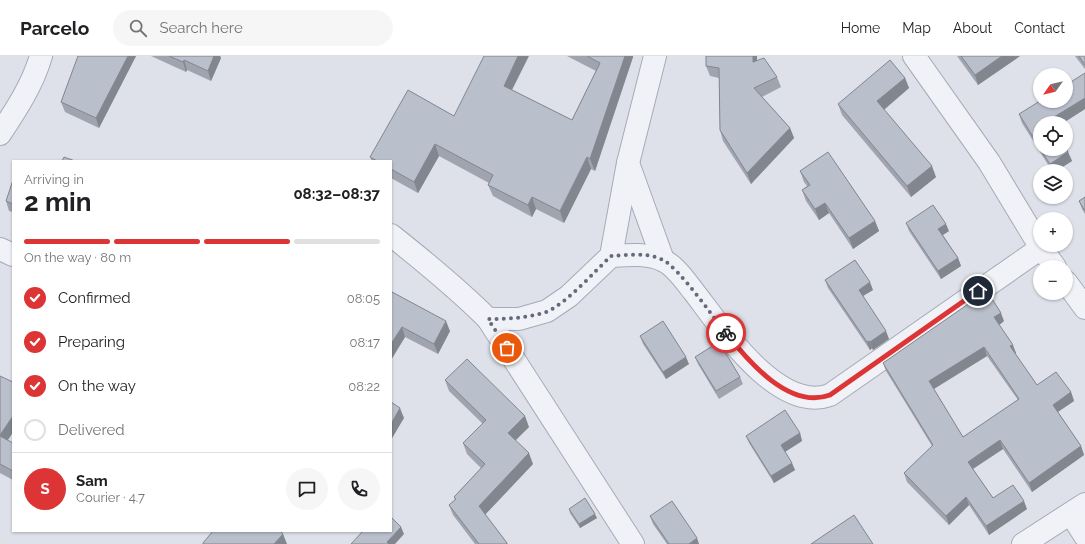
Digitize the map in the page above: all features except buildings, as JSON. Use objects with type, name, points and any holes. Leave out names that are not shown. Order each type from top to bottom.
[{"type":"street","points":[[0,134],[38,68],[41,56]]},
{"type":"street","points":[[488,319],[520,319],[547,311],[569,296],[611,256],[628,163],[655,56]]},
{"type":"street","points":[[914,56],[989,162],[1033,235]]},
{"type":"street","points":[[628,163],[663,260]]},
{"type":"street","points":[[392,236],[435,269],[488,319],[633,544]]},
{"type":"street","points":[[0,249],[12,255]]},
{"type":"street","points":[[611,256],[649,256],[663,260],[674,269],[687,284],[742,354],[770,380],[802,397],[821,398],[830,395],[1035,252]]},
{"type":"street","points":[[1073,292],[1085,308]]},
{"type":"street","points":[[1023,544],[1078,509],[1085,536]]},
{"type":"way so far","points":[[507,348],[488,319],[520,319],[547,311],[569,296],[611,256],[637,255],[649,256],[663,260],[674,269],[687,284],[726,333]]},
{"type":"route","points":[[726,333],[742,354],[770,380],[802,397],[821,398],[830,395],[978,291]]}]
